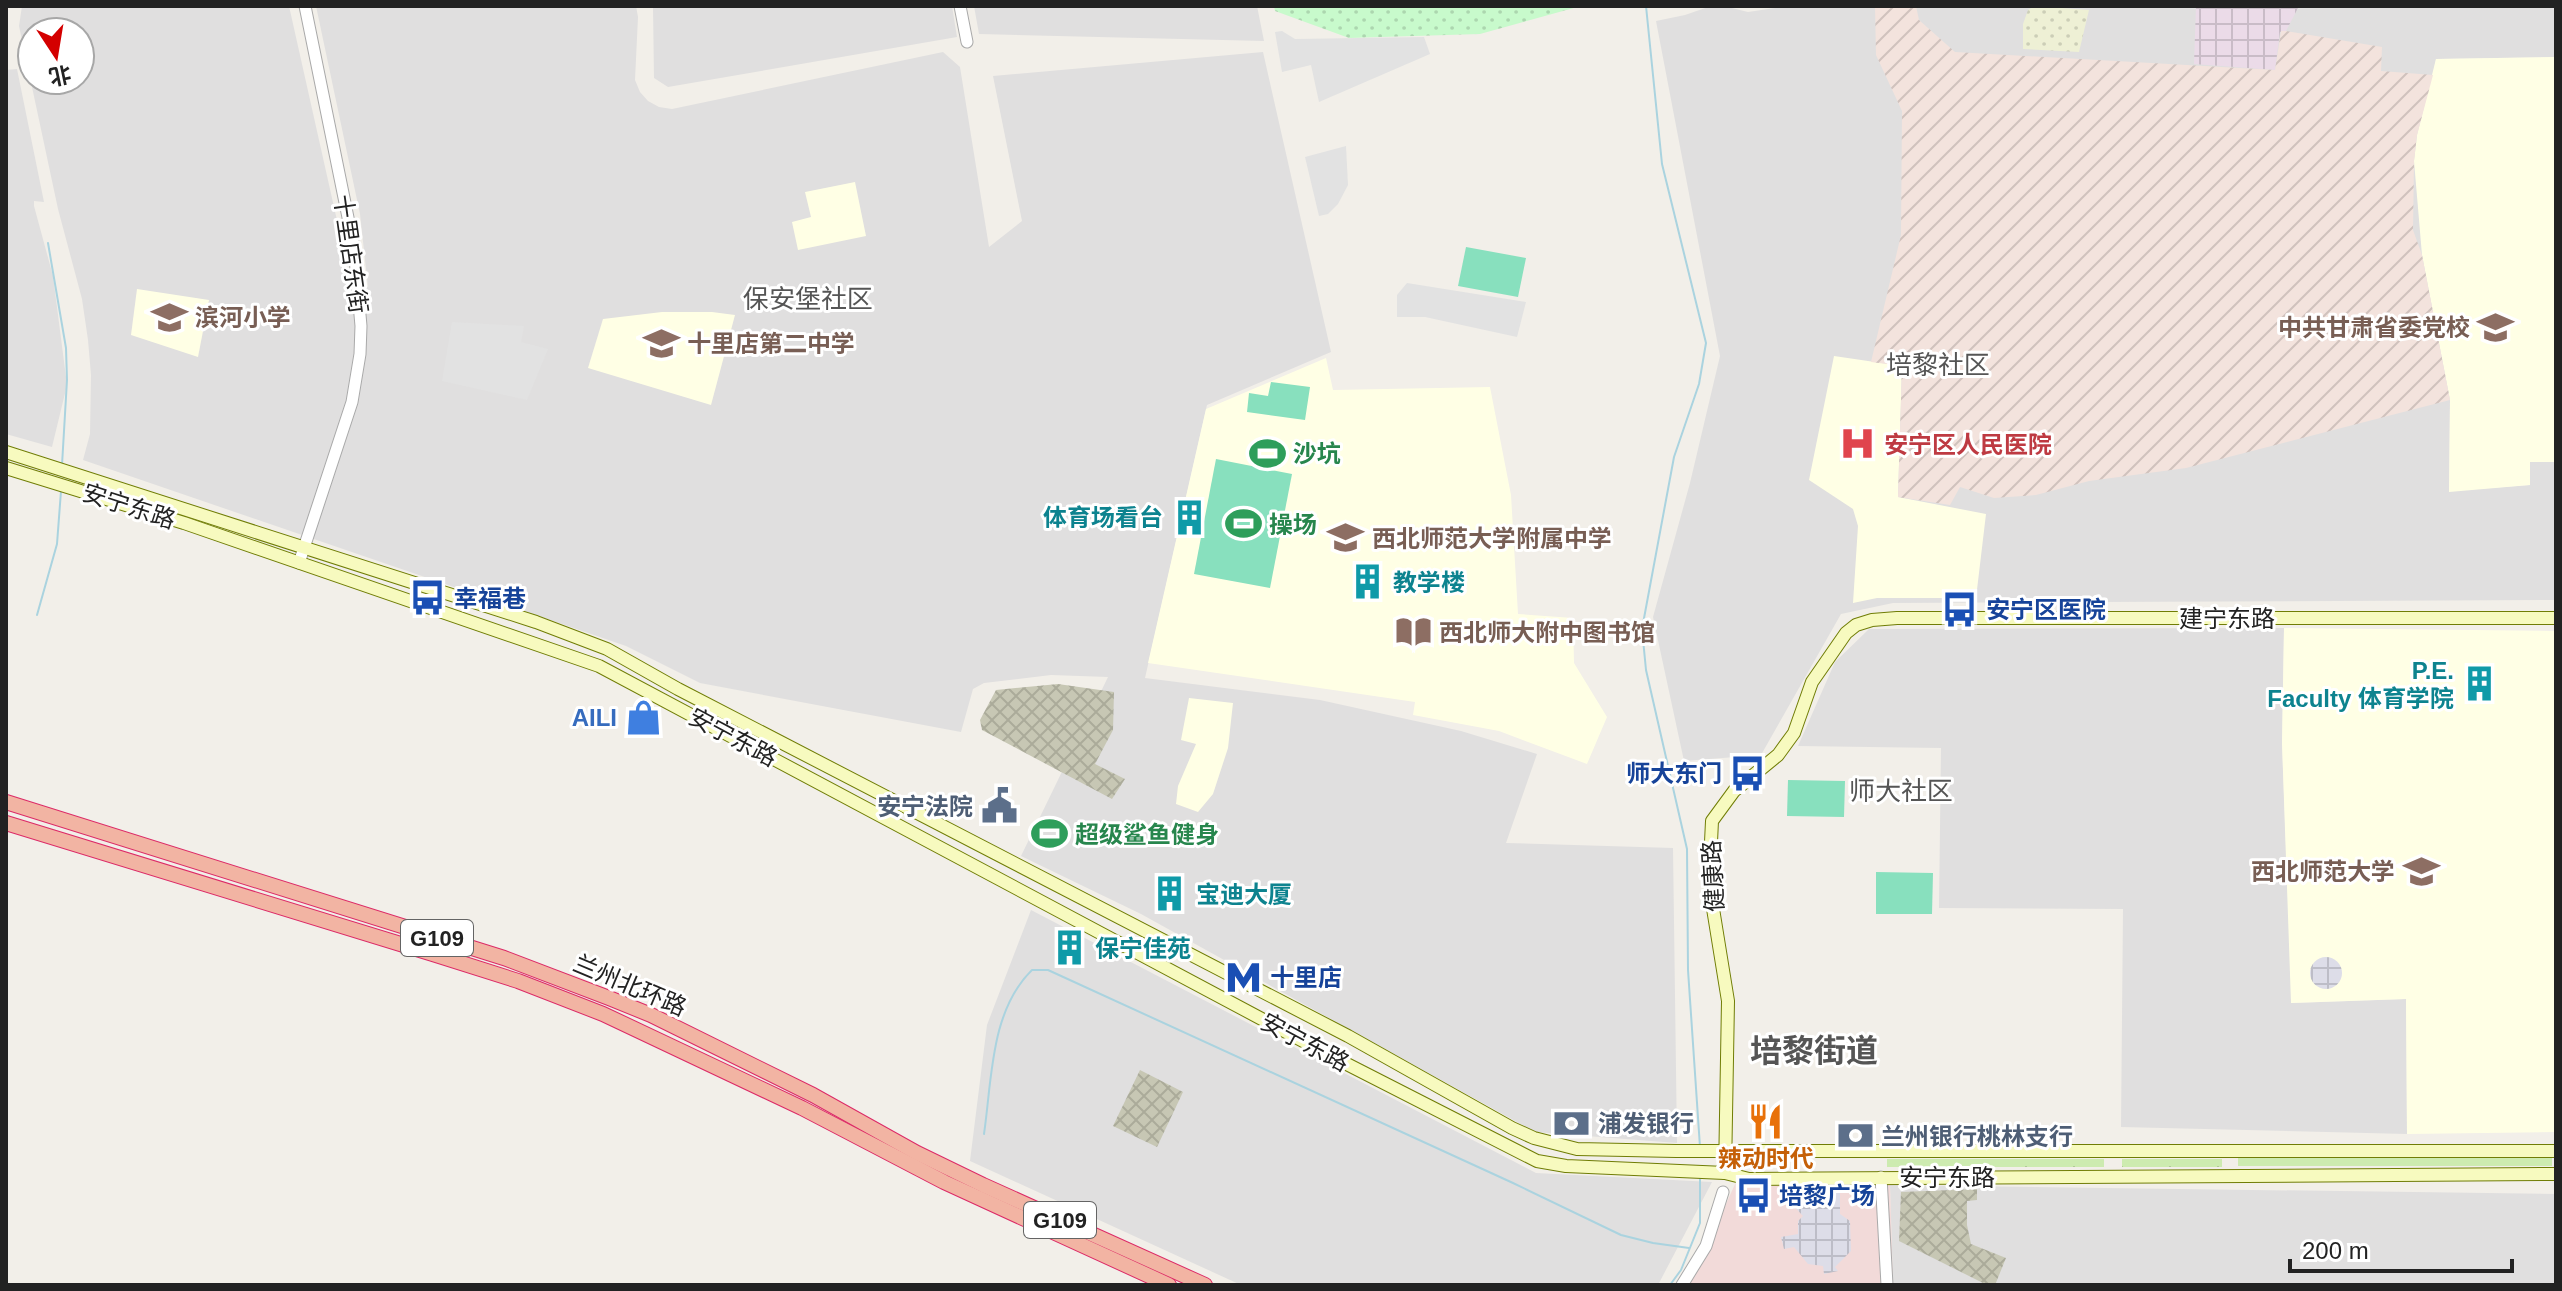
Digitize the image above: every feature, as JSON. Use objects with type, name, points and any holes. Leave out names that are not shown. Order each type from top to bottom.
[{"type":"highway","name":"兰州北环路","points":[[6,802],[504,958],[651,1015],[813,1095],[917,1153],[1205,1285]]},
{"type":"highway","name":"兰州北环路","points":[[6,823],[518,981],[603,1014],[802,1108],[903,1161],[1169,1285]]},
{"type":"main road","name":"安宁东路","points":[[6,452],[187,512],[305,546],[607,649],[678,689],[1348,1036],[1534,1138],[1577,1149],[1689,1151],[2556,1151]]},
{"type":"main road","name":"安宁东路","points":[[6,468],[299,563],[599,666],[1189,982],[1537,1161],[1566,1166],[1725,1173],[1749,1179],[2556,1174]]},
{"type":"main road","name":"建宁东路","points":[[1897,618],[2556,618]]},
{"type":"main road","name":"健康路","points":[[1725,1173],[1728,1001],[1709,884],[1712,821],[1734,791],[1778,755],[1794,733],[1812,682],[1846,633],[1856,625],[1872,620],[1897,618]]},
{"type":"street","name":"十里店东街","points":[[299,563],[352,402],[361,326],[354,247],[305,6]]},
{"type":"street","points":[[960,6],[967,42]]},
{"type":"street","points":[[1881,1177],[1887,1285]]},
{"type":"street","points":[[1682,1285],[1706,1246],[1723,1192]]},
{"type":"shaded area","points":[[22,6],[289,6],[349,274],[368,287],[360,214],[316,6],[636,6],[635,80],[648,101],[672,109],[943,52],[960,67],[989,247],[1022,221],[993,76],[1263,52],[1331,352],[1207,405],[1145,678],[1320,700],[1461,731],[1537,754],[1506,843],[1673,848],[1677,1143],[1535,1132],[1141,914],[1021,856],[1108,677],[1051,675],[984,683],[973,689],[961,732],[700,683],[626,646],[83,460],[90,434],[88,340],[82,299],[58,209],[34,96],[96,96],[96,16],[20,16]]},
{"type":"shaded area","points":[[653,6],[952,6],[957,37],[668,87],[654,78]]},
{"type":"shaded area","points":[[974,6],[1257,6],[1264,41],[979,34]]},
{"type":"shaded area","points":[[1711,6],[1748,12],[1788,6],[2556,6],[2556,57],[2436,59],[2430,90],[2450,400],[2449,491],[2530,485],[2530,462],[2556,462],[2556,600],[1893,603],[1841,614],[1761,755],[1684,761],[1653,617],[1690,483],[1720,356],[1656,21]]},
{"type":"shaded area","points":[[1875,6],[1916,6],[1919,20],[1955,52],[2275,70],[2281,31],[2286,31],[2382,47],[2381,71],[2433,75],[2417,135],[2413,230],[2422,255],[2450,400],[2186,468],[2089,481],[2036,495],[1994,498],[1960,487],[1950,505],[1898,497],[1902,366],[1871,362],[1901,235],[1902,111],[1876,55]]},
{"type":"shaded area","points":[[2034,6],[2089,10],[2079,52],[2023,49],[2023,24],[2028,10]]},
{"type":"shaded area","points":[[2196,6],[2299,6],[2286,31],[2280,32],[2275,70],[2194,64]]},
{"type":"shaded area","points":[[1282,31],[1295,39],[1424,37],[1430,54],[1319,102],[1311,65],[1282,72],[1275,32]]},
{"type":"shaded area","name":"中共甘肃省委党校","points":[[2556,57],[2556,462],[2530,462],[2530,485],[2449,492],[2450,400],[2422,255],[2414,161],[2417,135],[2436,59]]},
{"type":"shaded area","points":[[16,69],[16,96],[22,96],[44,202],[34,201],[34,206],[53,276],[67,385],[52,447],[6,434],[6,70]]},
{"type":"shaded area","points":[[1346,146],[1348,185],[1338,204],[1328,214],[1319,216],[1305,157]]},
{"type":"shaded area","points":[[855,182],[866,236],[798,250],[792,222],[811,217],[805,192]]},
{"type":"shaded area","points":[[1407,283],[1526,302],[1517,337],[1425,317],[1397,317],[1397,295]]},
{"type":"shaded area","name":"滨河小学","points":[[137,289],[209,300],[198,357],[131,335]]},
{"type":"shaded area","name":"十里店第二中学","points":[[662,312],[735,315],[711,405],[588,368],[603,319]]},
{"type":"shaded area","points":[[452,322],[524,326],[521,342],[548,349],[527,400],[442,381]]},
{"type":"shaded area","name":"安宁区人民医院","points":[[1834,356],[1902,366],[1898,497],[1986,514],[1976,598],[1877,598],[1853,603],[1858,526],[1853,509],[1809,480]]},
{"type":"shaded area","name":"西北师范大学附属中学","points":[[1326,358],[1333,390],[1490,387],[1511,495],[1518,614],[1573,618],[1574,663],[1607,717],[1587,764],[1499,731],[1413,715],[1415,702],[1148,663],[1206,409]]},
{"type":"shaded area","points":[[2284,628],[2282,743],[2292,1003],[2406,999],[2407,1134],[2121,1127],[2123,909],[1939,908],[1941,748],[1798,746],[1835,662],[1869,629]]},
{"type":"shaded area","name":"西北师范大学","points":[[2284,628],[2556,631],[2556,1132],[2407,1134],[2406,999],[2291,1003],[2282,743]]},
{"type":"shaded area","points":[[1058,684],[1114,692],[1113,730],[1095,764],[1125,779],[1112,799],[982,730],[980,720],[996,690]]},
{"type":"shaded area","points":[[1189,698],[1233,703],[1228,748],[1213,794],[1198,812],[1176,804],[1178,786],[1196,744],[1181,740]]},
{"type":"shaded area","points":[[1031,910],[1536,1173],[1712,1182],[1658,1285],[1241,1285],[970,1161],[987,1025]]},
{"type":"shaded area","points":[[2326,957],[2337,962],[2342,973],[2337,984],[2326,989],[2315,984],[2310,973],[2315,962]]},
{"type":"shaded area","points":[[1140,1070],[1183,1092],[1157,1147],[1113,1126]]},
{"type":"shaded area","points":[[1736,1182],[1890,1185],[1893,1285],[1689,1285]]},
{"type":"shaded area","name":"培黎广场","points":[[1834,1185],[1840,1190],[1840,1214],[1850,1221],[1851,1251],[1835,1267],[1838,1271],[1824,1274],[1823,1266],[1808,1264],[1794,1247],[1784,1249],[1781,1237],[1798,1234],[1798,1221],[1803,1216],[1787,1199],[1801,1188]]},
{"type":"shaded area","points":[[1890,1185],[2556,1194],[2556,1285],[1893,1285]]},
{"type":"shaded area","points":[[1977,1189],[1977,1200],[1967,1201],[1967,1225],[1971,1244],[2006,1258],[1995,1285],[1987,1285],[1899,1241],[1901,1192]]},
{"type":"green space","points":[[1274,6],[1581,6],[1480,34],[1349,38],[1275,11]]},
{"type":"green space","points":[[1466,247],[1526,258],[1518,297],[1458,286]]},
{"type":"green space","points":[[1271,382],[1310,387],[1305,420],[1247,412],[1249,393],[1268,396]]},
{"type":"green space","name":"操场","points":[[1216,459],[1292,474],[1270,588],[1194,574]]},
{"type":"green space","points":[[1788,780],[1845,781],[1844,817],[1787,816]]},
{"type":"green space","points":[[1876,872],[1933,873],[1932,914],[1876,914]]},
{"type":"green space","points":[[2238,1158],[2552,1158],[2552,1166],[2238,1166]]},
{"type":"green space","points":[[1887,1159],[2104,1159],[2104,1167],[1887,1167]]},
{"type":"green space","points":[[2122,1159],[2222,1159],[2222,1167],[2122,1167]]},
{"type":"waterway","points":[[1646,6],[1662,164],[1706,343],[1699,384],[1674,457],[1642,629],[1646,670],[1687,849],[1688,970],[1700,1147]]},
{"type":"waterway","points":[[48,243],[66,348],[62,465]]},
{"type":"waterway","points":[[37,615],[57,544],[61,491]]},
{"type":"waterway","points":[[984,1134],[995,1047],[1008,1005],[1032,970],[1048,970],[1621,1235],[1689,1248]]},
{"type":"waterway","points":[[1670,1285],[1681,1270],[1700,1223],[1700,1177]]},
{"type":"place","name":"滨河小学","points":[[169,317]]},
{"type":"place","name":"中共甘肃省委党校","points":[[2496,327]]},
{"type":"place","name":"十里店第二中学","points":[[661,343]]},
{"type":"place","name":"安宁区人民医院","points":[[1858,444]]},
{"type":"place","name":"沙坑","points":[[1267,453]]},
{"type":"place","name":"体育场看台","points":[[1189,517]]},
{"type":"place","name":"操场","points":[[1243,524]]},
{"type":"place","name":"西北师范大学附属中学","points":[[1346,538]]},
{"type":"place","name":"教学楼","points":[[1367,582]]},
{"type":"place","name":"幸福巷","points":[[428,598]]},
{"type":"place","name":"安宁区医院","points":[[1960,609]]},
{"type":"place","name":"西北师大附中图书馆","points":[[1413,632]]},
{"type":"place","name":"P.E. Faculty 体育学院","points":[[2480,684]]},
{"type":"place","name":"AILI","points":[[643,717]]},
{"type":"place","name":"师大东门","points":[[1748,773]]},
{"type":"place","name":"安宁法院","points":[[999,806]]},
{"type":"place","name":"超级鲨鱼健身","points":[[1049,834]]},
{"type":"place","name":"西北师范大学","points":[[2421,871]]},
{"type":"place","name":"宝迪大厦","points":[[1170,894]]},
{"type":"place","name":"保宁佳苑","points":[[1069,948]]},
{"type":"place","name":"十里店","points":[[1244,977]]},
{"type":"place","name":"辣动时代","points":[[1766,1121]]},
{"type":"place","name":"浦发银行","points":[[1572,1123]]},
{"type":"place","name":"兰州银行桃林支行","points":[[1855,1136]]},
{"type":"place","name":"培黎广场","points":[[1753,1195]]},
{"type":"district","name":"保安堡社区","points":[[808,299]]},
{"type":"district","name":"培黎社区","points":[[1938,365]]},
{"type":"district","name":"师大社区","points":[[1901,791]]},
{"type":"district","name":"培黎街道","points":[[1814,1051]]}]
